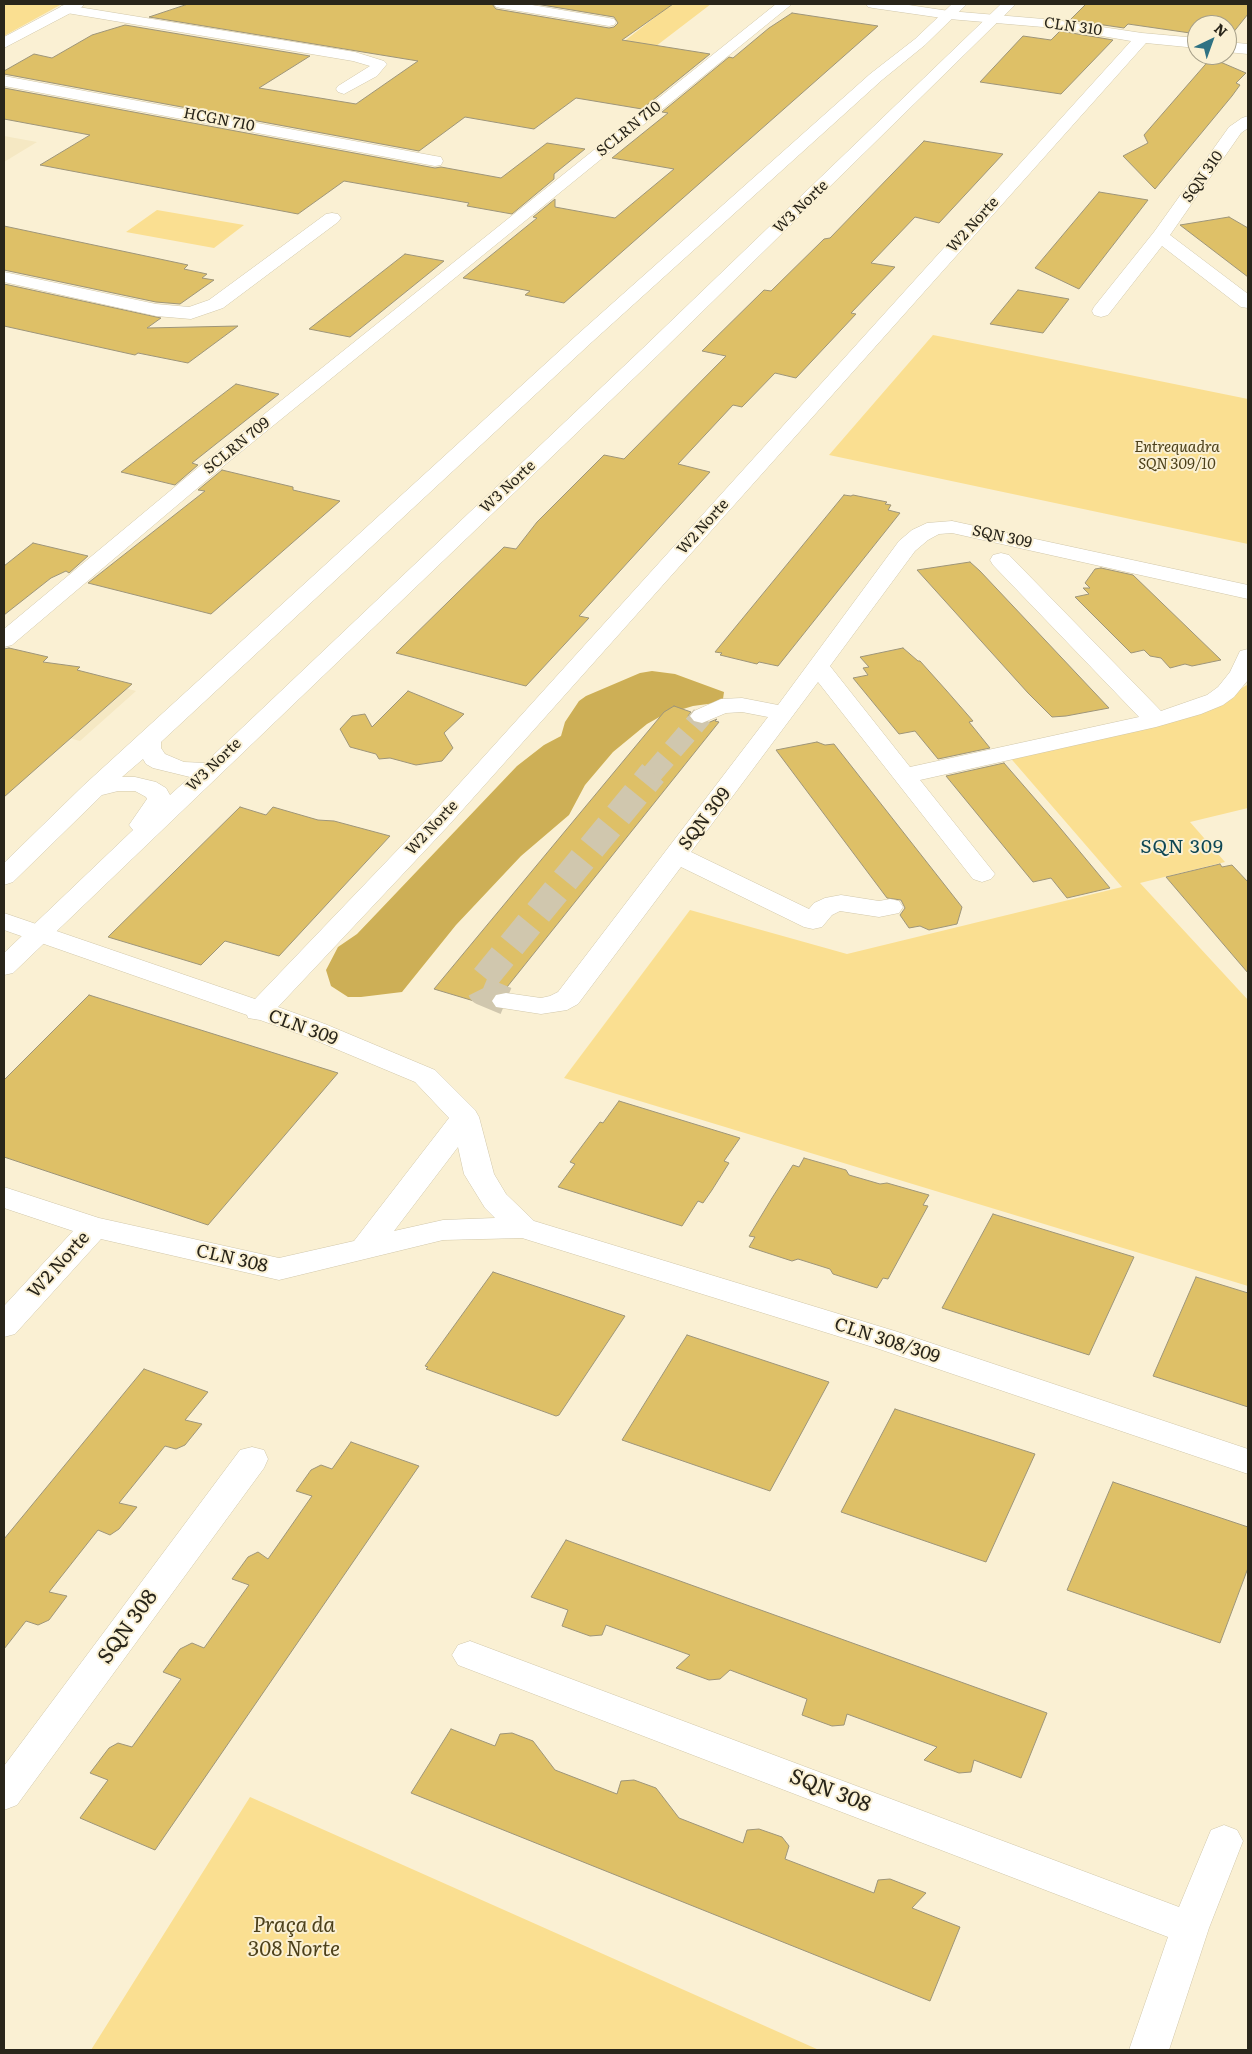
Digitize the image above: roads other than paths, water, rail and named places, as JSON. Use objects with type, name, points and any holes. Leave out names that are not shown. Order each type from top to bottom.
[{"type":"street","points":[[501,4],[609,22]]},
{"type":"street","name":"SCLRN 710","points":[[472,254],[785,4]]},
{"type":"street","name":"CLN 310","points":[[873,4],[954,9],[995,18],[1055,24],[1142,38],[1187,42]]},
{"type":"street","name":"W3 Norte","points":[[4,966],[645,357],[1009,4]]},
{"type":"street","points":[[4,43],[72,7],[355,57],[379,64],[371,73],[344,89]]},
{"type":"street","points":[[4,877],[92,791],[585,338],[900,76],[920,42],[954,9]]},
{"type":"street","name":"W2 Norte","points":[[258,1012],[440,820],[1142,38]]},
{"type":"street","points":[[900,76],[935,76]]},
{"type":"street","points":[[900,76],[915,84],[906,105]]},
{"type":"street","name":"HCGN 710","points":[[4,81],[435,161]]},
{"type":"street","name":"SQN 310","points":[[1101,310],[1160,236],[1235,130],[1248,121]]},
{"type":"street","points":[[4,277],[156,310],[191,313],[216,304],[332,218]]},
{"type":"street","points":[[1160,236],[1248,304]]},
{"type":"street","name":"SCLRN 709","points":[[4,640],[166,503],[472,254]]},
{"type":"street","name":"SQN 309","points":[[506,1001],[541,1006],[557,1004],[568,998],[784,713],[907,546],[920,535],[935,528],[952,527],[1248,592]]},
{"type":"street","name":"SQN 309","points":[[1001,560],[1156,720]]},
{"type":"street","points":[[903,776],[1156,720],[1215,700],[1226,692],[1241,674],[1248,656]]},
{"type":"street","points":[[818,667],[982,874]]},
{"type":"street","points":[[702,716],[721,706],[742,705],[784,713]]},
{"type":"street","points":[[149,740],[149,748],[152,754],[155,759],[162,763],[182,769],[209,770]]},
{"type":"street","points":[[92,791],[118,784],[135,784],[146,786],[157,793],[159,799],[118,859]]},
{"type":"street","points":[[677,855],[813,921],[823,909],[834,904],[841,903],[879,909],[890,907]]},
{"type":"street","name":"CLN 309","points":[[4,921],[258,1012],[315,1030],[425,1076],[464,1117],[479,1174],[495,1201],[523,1228]]},
{"type":"street","points":[[364,1249],[464,1117]]},
{"type":"street","name":"CLN 308","points":[[4,1197],[94,1227],[279,1269],[325,1260],[443,1230],[523,1228]]},
{"type":"street","name":"W2 Norte","points":[[4,1326],[94,1227]]},
{"type":"street","name":"CLN 308/309","points":[[523,1228],[887,1340],[1248,1462]]},
{"type":"street","name":"SQN 308","points":[[4,1794],[252,1459]]},
{"type":"street","name":"SQN 308","points":[[470,1655],[1190,1928]]},
{"type":"street","points":[[1148,2050],[1190,1928],[1224,1841]]},
{"type":"tunnel","points":[[652,774],[702,716]]},
{"type":"tunnel","points":[[506,1001],[482,991],[479,985],[653,773]]},
{"type":"district","name":"SQN 309","points":[[1182,847]]},
{"type":"park label","name":"Entrequadra SQN 309/10","points":[[1177,456]]},
{"type":"park label","name":"Praça da 308 Norte","points":[[294,1938]]}]
